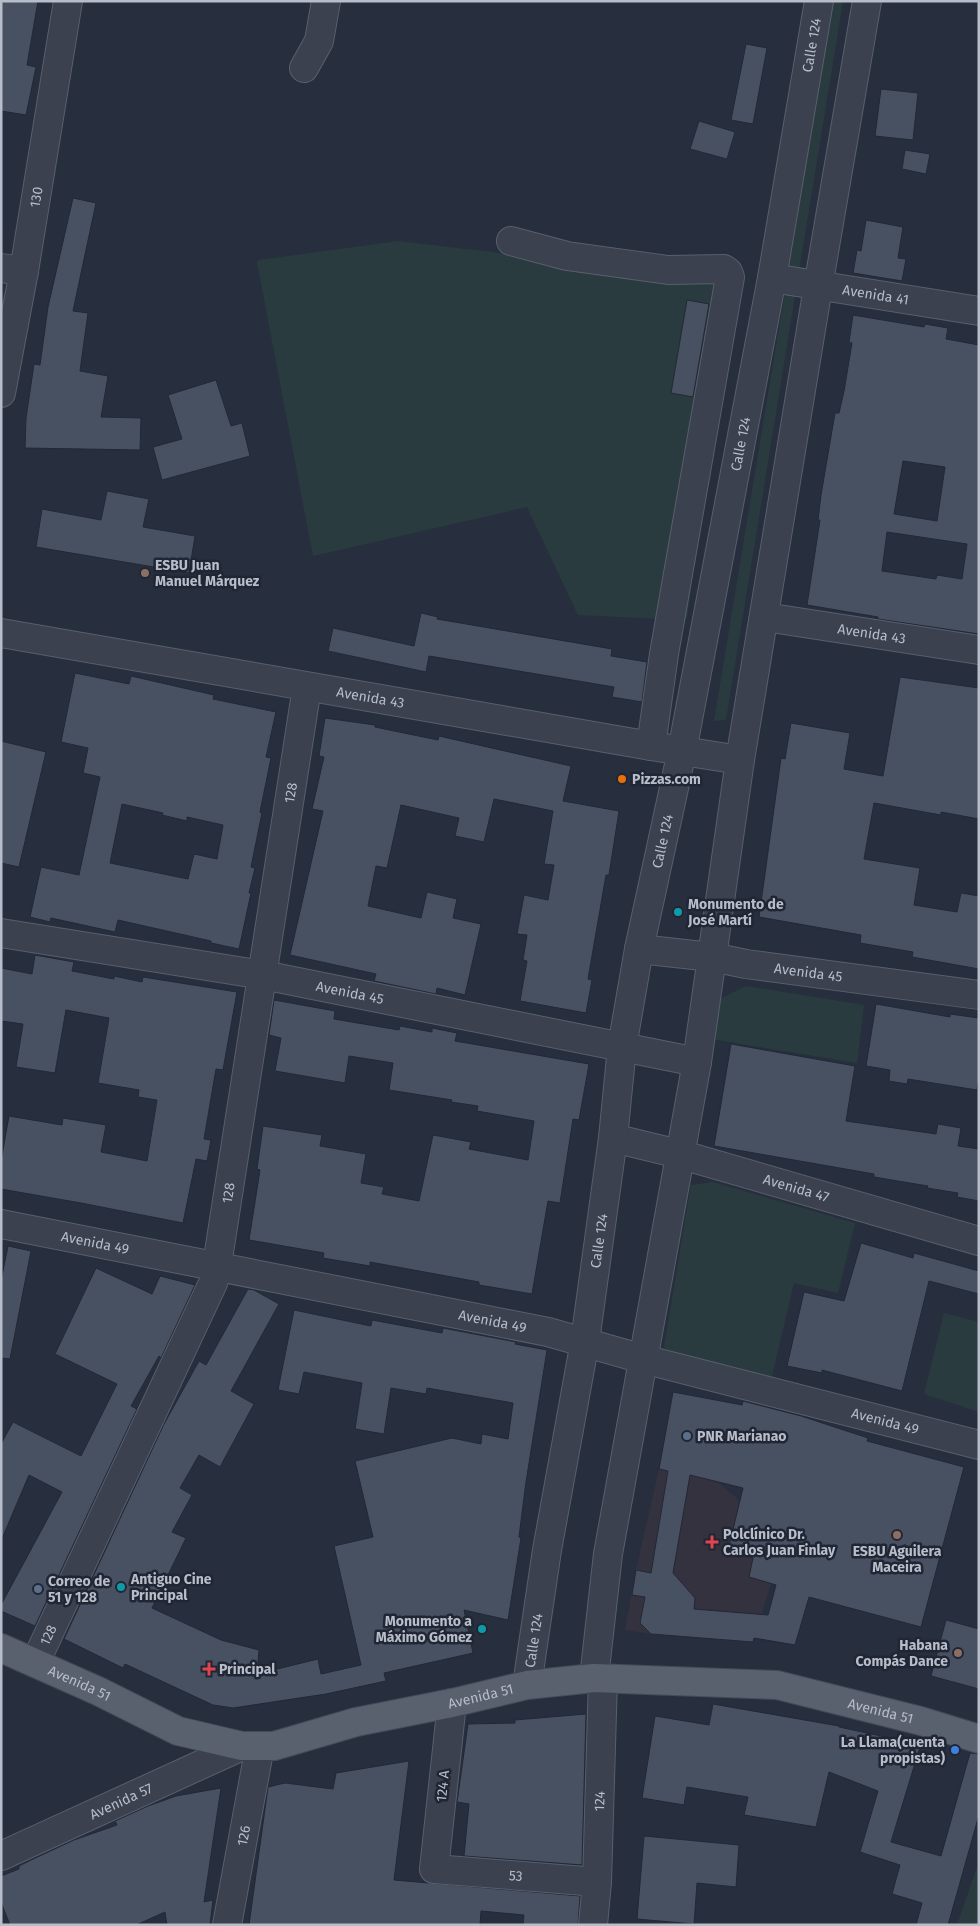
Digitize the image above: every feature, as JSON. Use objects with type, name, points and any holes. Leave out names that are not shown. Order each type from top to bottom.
[{"type":"main road","name":"Avenida 51","points":[[1,1648],[98,1691],[178,1731],[251,1746],[274,1746],[356,1722],[452,1703],[526,1685],[598,1678],[776,1685],[921,1721],[979,1739]]},
{"type":"street","name":"130","points":[[1,393],[13,270],[68,1]]},
{"type":"street","points":[[304,68],[319,41],[326,1]]},
{"type":"street","name":"Calle 124","points":[[526,1685],[546,1558],[585,1341],[614,1138],[622,1047],[639,949],[682,751],[772,278],[819,1]]},
{"type":"street","points":[[598,1678],[608,1554],[697,1062],[740,760],[867,1]]},
{"type":"street","points":[[511,241],[567,256],[668,270],[724,269],[730,277],[664,654],[651,746]]},
{"type":"street","name":"Avenida 41","points":[[772,278],[818,287],[979,311]]},
{"type":"street","name":"Avenida 43","points":[[765,616],[979,650]]},
{"type":"street","name":"Avenida 43","points":[[1,633],[740,760]]},
{"type":"street","name":"128","points":[[35,1663],[213,1283],[307,687]]},
{"type":"street","name":"Avenida 45","points":[[1,933],[263,975],[697,1062]]},
{"type":"street","name":"Avenida 45","points":[[639,949],[712,957],[746,964],[979,995]]},
{"type":"street","name":"Avenida 47","points":[[614,1138],[679,1154],[979,1241]]},
{"type":"street","name":"Avenida 49","points":[[1,1224],[217,1265],[539,1330],[585,1341],[643,1359],[979,1444]]},
{"type":"street","name":"124","points":[[593,1925],[597,1882],[598,1678]]},
{"type":"street","name":"124 A","points":[[434,1869],[452,1703]]},
{"type":"street","name":"Avenida 57","points":[[1,1856],[251,1746]]},
{"type":"street","name":"126","points":[[227,1925],[251,1746]]},
{"type":"street","name":"53","points":[[434,1869],[597,1882]]},
{"type":"shaded area","points":[[833,1],[843,1],[726,720],[714,721]]},
{"type":"shaded area","points":[[398,241],[734,281],[687,618],[685,620],[578,615],[527,507],[313,556],[257,262],[259,260]]},
{"type":"shaded area","points":[[746,986],[864,1005],[857,1063],[711,1039],[719,999]]},
{"type":"shaded area","points":[[713,1182],[855,1223],[838,1293],[794,1283],[771,1380],[672,1358],[664,1347],[691,1185]]},
{"type":"shaded area","points":[[944,1313],[979,1322],[979,1412],[924,1394]]},
{"type":"shaded area","name":"Polclínico Dr. Carlos Juan Finlay","points":[[659,1469],[715,1480],[740,1501],[771,1583],[753,1642],[651,1634],[625,1630],[636,1570]]},
{"type":"shaded area","points":[[979,1861],[979,1925],[957,1925]]},
{"type":"building","points":[[1,1],[38,1],[27,65],[36,67],[26,115],[1,111]]},
{"type":"building","points":[[746,44],[767,48],[753,124],[731,120]]},
{"type":"building","points":[[881,89],[918,93],[913,140],[875,136]]},
{"type":"building","points":[[699,121],[735,132],[727,159],[690,149]]},
{"type":"building","points":[[905,150],[930,154],[926,174],[902,169]]},
{"type":"building","points":[[73,198],[96,203],[73,311],[88,313],[80,371],[108,376],[101,417],[141,418],[140,450],[25,448],[26,418],[34,364],[40,365],[48,307]]},
{"type":"building","points":[[866,220],[903,227],[898,258],[906,259],[902,281],[853,273],[857,250],[861,251]]},
{"type":"building","points":[[687,300],[709,304],[693,397],[671,393]]},
{"type":"building","points":[[853,315],[924,327],[925,324],[948,328],[946,339],[979,345],[979,634],[878,619],[878,617],[807,605],[820,520],[818,520],[821,495],[835,413],[839,413],[844,391],[852,343],[849,342]],"holes":[[[903,461],[945,467],[937,521],[894,514]],[[887,532],[967,544],[962,579],[937,575],[936,579],[882,571]]]},
{"type":"building","points":[[216,380],[231,426],[242,423],[250,456],[162,480],[153,447],[182,439],[168,395]]},
{"type":"building","points":[[107,491],[149,499],[143,527],[195,536],[189,573],[36,547],[42,509],[101,520]]},
{"type":"building","points":[[421,613],[438,617],[437,619],[612,649],[611,656],[647,662],[642,702],[612,697],[614,687],[429,656],[426,672],[328,651],[333,628],[414,646]]},
{"type":"building","points":[[75,673],[129,684],[131,676],[214,695],[213,699],[276,712],[266,757],[271,758],[251,867],[255,868],[239,949],[118,920],[115,932],[51,918],[50,922],[30,917],[41,867],[79,875],[100,777],[83,773],[88,748],[61,742]],"holes":[[[122,804],[163,813],[162,815],[187,821],[187,817],[223,825],[217,859],[194,854],[188,879],[110,863]]]},
{"type":"building","points":[[900,677],[979,688],[979,819],[941,812],[941,815],[874,803],[864,859],[920,868],[914,905],[957,912],[961,893],[979,896],[979,969],[912,957],[913,952],[860,943],[861,935],[759,917],[781,758],[785,759],[791,723],[850,733],[844,769],[883,776]]},
{"type":"building","points":[[325,718],[375,725],[375,727],[438,740],[439,736],[571,766],[563,801],[619,811],[609,875],[606,875],[588,979],[592,980],[586,1013],[520,1001],[527,961],[523,960],[527,935],[517,934],[524,895],[548,900],[554,865],[544,864],[553,811],[494,799],[484,842],[455,836],[459,818],[401,805],[387,868],[376,866],[368,906],[421,918],[427,892],[457,899],[453,918],[481,924],[465,995],[437,988],[436,994],[374,981],[376,974],[290,955],[323,811],[312,809],[324,757],[319,756]]},
{"type":"building","points":[[1,741],[46,752],[19,867],[1,863]]},
{"type":"building","points":[[35,955],[74,962],[72,971],[114,979],[114,976],[142,982],[143,977],[237,992],[223,1070],[216,1069],[204,1139],[211,1140],[207,1161],[196,1159],[183,1223],[1,1189],[1,1161],[9,1116],[62,1125],[63,1118],[106,1125],[101,1152],[147,1161],[157,1100],[138,1097],[139,1090],[98,1083],[109,1018],[66,1010],[55,1073],[16,1067],[23,1024],[1,1021],[1,968],[32,974]]},
{"type":"building","points":[[274,1000],[335,1011],[334,1019],[399,1030],[400,1026],[432,1032],[432,1028],[457,1033],[455,1041],[589,1064],[579,1120],[573,1119],[560,1203],[548,1201],[532,1294],[479,1285],[479,1282],[370,1262],[370,1266],[323,1258],[324,1253],[249,1240],[260,1170],[257,1169],[263,1126],[322,1135],[320,1146],[366,1154],[361,1183],[384,1187],[382,1194],[419,1201],[433,1135],[471,1142],[469,1149],[528,1160],[534,1121],[477,1111],[478,1106],[451,1102],[452,1100],[389,1090],[393,1063],[349,1056],[345,1083],[275,1071],[281,1038],[269,1035]]},
{"type":"building","points":[[876,1004],[950,1017],[950,1014],[979,1018],[979,1078],[977,1090],[908,1079],[907,1084],[889,1081],[890,1070],[866,1066]]},
{"type":"building","points":[[731,1044],[855,1066],[846,1121],[936,1134],[938,1124],[961,1128],[958,1146],[979,1149],[979,1201],[957,1197],[958,1193],[927,1188],[928,1186],[874,1177],[874,1174],[714,1146]]},
{"type":"building","points":[[861,1243],[913,1258],[914,1253],[979,1271],[979,1294],[929,1281],[902,1391],[822,1370],[822,1373],[787,1366],[804,1292],[844,1301]]},
{"type":"building","points":[[8,1246],[31,1251],[10,1359],[1,1358],[1,1281]]},
{"type":"building","points":[[96,1268],[152,1294],[160,1276],[195,1285],[161,1358],[159,1356],[131,1406],[137,1409],[35,1626],[1,1611],[1,1605],[62,1492],[29,1475],[1,1541],[1,1444],[13,1422],[81,1456],[117,1384],[55,1354]]},
{"type":"building","points":[[248,1289],[254,1290],[279,1304],[231,1391],[254,1404],[220,1467],[199,1455],[180,1488],[192,1495],[172,1532],[186,1538],[152,1608],[221,1640],[259,1650],[257,1674],[318,1659],[321,1674],[361,1665],[334,1546],[373,1537],[355,1461],[452,1438],[481,1444],[482,1434],[508,1439],[513,1403],[427,1388],[426,1394],[391,1388],[384,1434],[355,1429],[362,1383],[304,1372],[299,1394],[278,1390],[294,1310],[371,1326],[372,1320],[442,1333],[443,1328],[547,1350],[526,1482],[519,1537],[521,1538],[508,1620],[464,1610],[473,1653],[384,1673],[386,1681],[326,1694],[233,1708],[213,1705],[125,1664],[123,1668],[64,1639],[164,1424],[199,1361],[206,1365]]},
{"type":"building","points":[[673,1392],[742,1405],[743,1401],[801,1416],[868,1438],[867,1441],[964,1467],[921,1627],[809,1597],[795,1645],[754,1638],[753,1642],[651,1634],[640,1623],[645,1597],[632,1595],[636,1570],[651,1573],[668,1471],[659,1469]],"holes":[[[690,1475],[743,1488],[728,1550],[753,1558],[749,1577],[776,1585],[768,1615],[694,1609],[695,1598],[673,1573]]]},
{"type":"building","name":"Habana Compás Dance","points":[[946,1620],[979,1629],[979,1689],[931,1676]]},
{"type":"building","points":[[713,1704],[839,1726],[920,1747],[891,1842],[941,1856],[970,1753],[979,1754],[979,1815],[948,1925],[916,1925],[922,1903],[892,1894],[900,1865],[860,1852],[878,1791],[829,1772],[816,1827],[744,1815],[748,1797],[687,1787],[684,1805],[642,1798],[655,1716],[709,1725]]},
{"type":"building","points":[[586,1714],[582,1865],[464,1856],[469,1804],[457,1802],[468,1724],[515,1723],[515,1720]]},
{"type":"building","points":[[409,1761],[394,1880],[580,1896],[578,1925],[523,1925],[524,1915],[481,1911],[480,1925],[249,1925],[268,1787],[285,1783],[333,1789],[336,1773]]},
{"type":"building","points":[[221,1788],[204,1902],[213,1900],[210,1925],[167,1925],[165,1912],[136,1925],[10,1925],[1,1902],[1,1876],[19,1869],[19,1866],[74,1840],[117,1825],[115,1821],[148,1806],[176,1796]]},
{"type":"building","points":[[644,1836],[739,1845],[736,1887],[697,1883],[694,1924],[637,1919]]},
{"type":"place","name":"ESBU Juan Manuel Márquez","points":[[145,573]]},
{"type":"place","name":"Pizzas.com","points":[[622,779]]},
{"type":"place","name":"Monumento de José Martí","points":[[678,912]]},
{"type":"place","name":"PNR Marianao","points":[[687,1436]]},
{"type":"place","name":"ESBU Aguilera Maceira","points":[[897,1535]]},
{"type":"place","name":"Polclínico Dr. Carlos Juan Finlay","points":[[712,1542]]},
{"type":"place","name":"Antiguo Cine Principal","points":[[121,1587]]},
{"type":"place","name":"Correo de 51 y 128","points":[[38,1589]]},
{"type":"place","name":"Monumento a Máximo Gómez","points":[[482,1629]]},
{"type":"place","name":"Habana Compás Dance","points":[[958,1653]]},
{"type":"place","name":"Principal","points":[[209,1669]]},
{"type":"place","name":"La Llama(cuenta propistas)","points":[[955,1750]]}]
